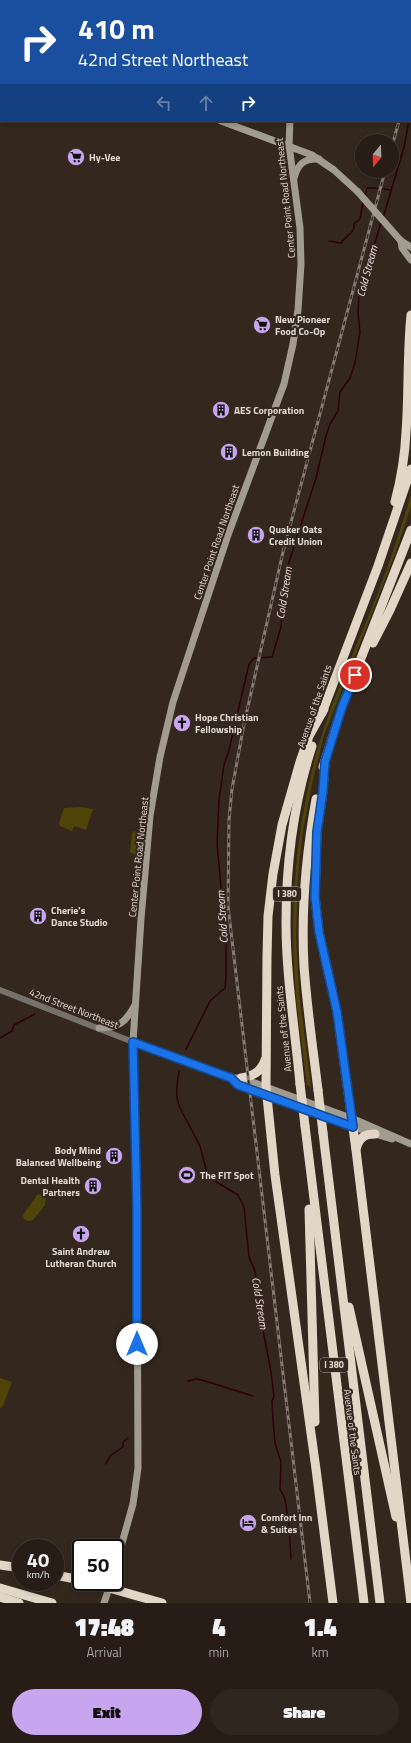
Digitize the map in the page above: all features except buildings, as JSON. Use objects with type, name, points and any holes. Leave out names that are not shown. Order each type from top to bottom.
[{"type":"highway","points":[[387,543],[404,456],[411,315]]},
{"type":"highway","name":"Avenue of the Saints","points":[[364,1603],[308,1160],[287,945],[286,907],[290,858],[301,788],[310,753],[324,708],[387,543],[411,469]]},
{"type":"highway","name":"Avenue of the Saints","points":[[380,1603],[318,1090],[304,966],[303,928],[309,840],[318,790],[325,762],[342,707],[411,530]]},
{"type":"highway","points":[[360,663],[374,642],[411,563]]},
{"type":"highway","points":[[324,708],[309,736],[300,762],[282,825],[273,874],[268,916],[266,1092],[275,1175],[333,1603]]},
{"type":"highway","points":[[325,762],[323,791],[317,832],[315,897],[319,932],[337,1012],[356,1150],[411,1603]]},
{"type":"highway","points":[[241,1078],[259,1071],[266,1057]]},
{"type":"highway","points":[[356,1150],[358,1141],[363,1136],[375,1134]]},
{"type":"highway","points":[[308,1160],[316,1469]]},
{"type":"highway","points":[[339,1264],[404,1554]]},
{"type":"highway","points":[[327,1560],[328,1603]]},
{"type":"highway","points":[[0,1565],[12,1567]]},
{"type":"highway","points":[[0,1588],[52,1603]]},
{"type":"highway","points":[[124,1590],[162,1603]]},
{"type":"highway","points":[[0,1597],[19,1603]]},
{"type":"main road","points":[[224,122],[289,145],[320,160],[343,177],[401,241],[411,247]]},
{"type":"main road","name":"Center Point Road Northeast","points":[[123,1539],[133,1504],[137,1477],[138,1455],[137,1212],[133,1042],[150,816],[168,722],[225,542],[282,390],[293,344],[302,264],[300,228],[289,145],[290,122]]},
{"type":"main road","points":[[293,184],[296,172],[301,163],[307,160],[320,160]]},
{"type":"main road","points":[[401,241],[402,248],[411,260]]},
{"type":"main road","points":[[99,1028],[113,1028],[122,1023],[129,1016],[136,1003]]},
{"type":"main road","name":"42nd Street Northeast","points":[[133,1042],[231,1078],[241,1078],[266,1092]]},
{"type":"main road","name":"42nd Street Northeast","points":[[231,1078],[238,1085],[266,1092],[352,1123],[375,1134],[411,1144]]},
{"type":"main road","name":"42nd Street Northeast","points":[[352,1123],[378,1128],[411,1144]]},
{"type":"main road","points":[[104,1603],[108,1591]]},
{"type":"street","points":[[401,241],[411,242]]},
{"type":"street","name":"42nd Street Northeast","points":[[0,990],[133,1042]]},
{"type":"shaded area","points":[[411,494],[411,506],[395,554],[324,735],[303,830],[298,876],[296,937],[299,992],[311,1087],[307,1085],[300,1034],[293,952],[294,892],[300,832],[311,773],[325,724],[379,590]]},
{"type":"shaded area","points":[[81,807],[93,809],[86,830],[74,826],[72,831],[60,826],[59,823],[64,808]]},
{"type":"shaded area","points":[[134,831],[141,838],[140,851],[136,855],[130,852],[132,833]]},
{"type":"shaded area","points":[[38,1194],[46,1197],[45,1205],[33,1220],[28,1221],[24,1219],[23,1215]]},
{"type":"shaded area","points":[[0,1378],[12,1382],[2,1408],[0,1407]]},
{"type":"waterway","name":"Cold Stream","points":[[383,218],[404,147],[409,122]]},
{"type":"waterway","points":[[365,196],[367,188],[391,190]]},
{"type":"waterway","points":[[329,241],[341,243],[352,232],[354,224],[360,219],[363,202]]},
{"type":"waterway","name":"Cold Stream","points":[[186,1049],[210,1001],[225,988],[226,940],[217,844],[219,800],[224,765],[229,750],[249,664],[254,658],[272,657],[281,627],[283,595],[289,562],[316,478],[326,436],[330,424],[338,411],[340,392],[350,378],[355,363],[360,332],[358,313],[359,295],[381,223]]},
{"type":"waterway","points":[[0,1038],[12,1031],[14,1025],[35,1014]]},
{"type":"waterway","name":"Cold Stream","points":[[179,1071],[177,1084],[179,1106],[200,1146],[207,1173],[213,1180],[238,1195],[244,1207],[249,1257],[255,1271],[263,1330],[271,1372],[274,1397],[272,1401],[275,1443],[281,1462],[280,1489],[285,1499],[289,1525],[291,1559]]},
{"type":"waterway","points":[[188,1381],[196,1379],[202,1380],[253,1396]]},
{"type":"waterway","points":[[106,1464],[110,1456],[123,1447],[123,1442],[128,1438]]},
{"type":"railway","points":[[395,134],[399,122]]},
{"type":"railway","points":[[310,1603],[228,906],[229,820],[232,789],[244,724],[283,552],[383,178]]},
{"type":"place","name":"Hy-Vee","points":[[76,157]]},
{"type":"place","name":"New Pioneer Food Co-Op","points":[[262,325]]},
{"type":"place","name":"AES Corporation","points":[[221,410]]},
{"type":"place","name":"Lemon Building","points":[[229,452]]},
{"type":"place","name":"Quaker Oats Credit Union","points":[[256,535]]},
{"type":"place","name":"Hope Christian Fellowship","points":[[182,723]]},
{"type":"place","name":"Cherie's Dance Studio","points":[[38,916]]},
{"type":"place","name":"Body Mind Balanced Wellbeing","points":[[114,1156]]},
{"type":"place","name":"The FIT Spot","points":[[187,1175]]},
{"type":"place","name":"Dental Health Partners","points":[[93,1186]]},
{"type":"place","name":"Saint Andrew Lutheran Church","points":[[81,1234]]},
{"type":"place","name":"Comfort Inn & Suites","points":[[248,1523]]},
{"type":"route","points":[[137,1344],[137,1212],[133,1042],[231,1078],[238,1085],[266,1096],[353,1127],[337,1012],[324,960],[319,932],[315,897],[315,867],[317,832],[323,791],[325,762],[342,707],[355,675]]}]
